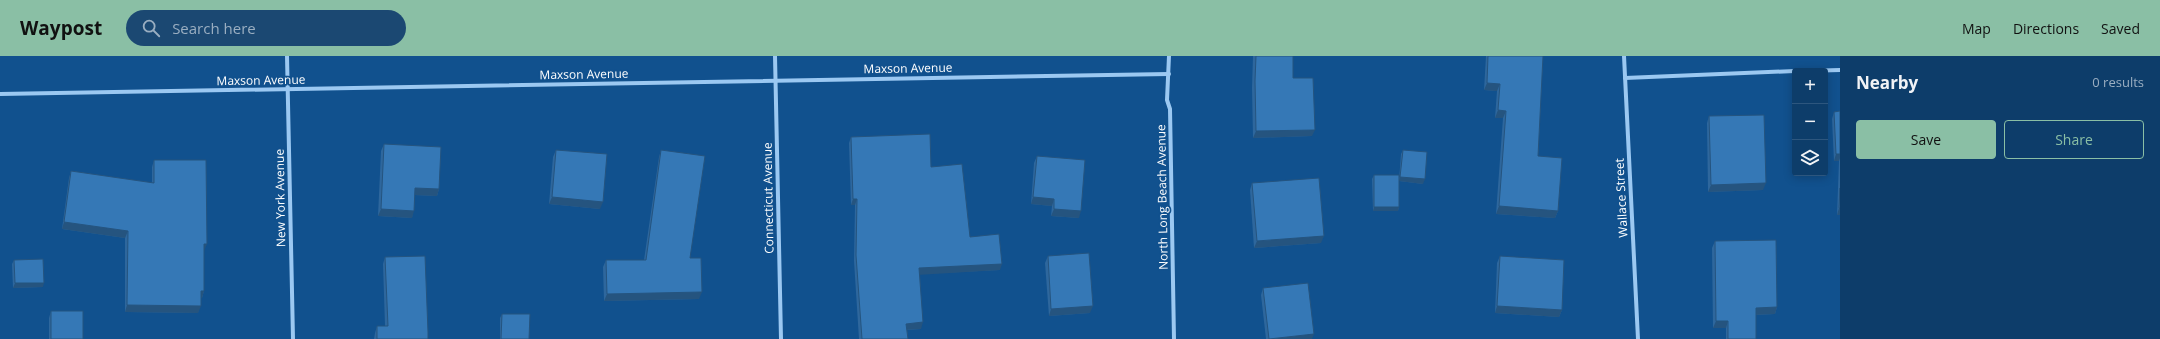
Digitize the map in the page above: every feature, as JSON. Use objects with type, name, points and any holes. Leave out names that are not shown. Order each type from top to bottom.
[{"type":"street","name":"New York Avenue","points":[[287,56],[293,339]]},
{"type":"street","name":"Connecticut Avenue","points":[[776,56],[781,339]]},
{"type":"street","name":"North Long Beach Avenue","points":[[1169,56],[1167,100],[1170,109],[1174,339]]},
{"type":"street","name":"Wallace Street","points":[[1624,56],[1638,339]]},
{"type":"street","points":[[1828,70],[1840,70]]},
{"type":"street","points":[[1625,78],[1792,71]]},
{"type":"street","name":"Maxson Avenue","points":[[0,94],[1169,74]]},
{"type":"building","points":[[1256,56],[1293,56],[1293,78],[1313,78],[1315,130],[1256,131]]},
{"type":"building","points":[[1488,56],[1543,56],[1538,156],[1562,158],[1558,211],[1499,206],[1506,111],[1498,110],[1500,84],[1487,83]]},
{"type":"building","points":[[1840,111],[1840,154],[1836,154],[1834,112]]},
{"type":"building","points":[[1764,115],[1766,183],[1711,185],[1709,116]]},
{"type":"building","points":[[930,134],[931,167],[962,164],[970,237],[999,234],[1002,264],[919,268],[923,322],[906,324],[908,339],[862,339],[856,255],[857,199],[853,199],[851,137]]},
{"type":"building","points":[[384,144],[441,147],[439,189],[415,188],[414,211],[381,209]]},
{"type":"building","points":[[556,150],[607,154],[603,202],[552,197]]},
{"type":"building","points":[[661,150],[705,156],[690,258],[701,258],[702,292],[607,294],[606,260],[646,260]]},
{"type":"building","points":[[1403,150],[1427,152],[1425,179],[1400,177]]},
{"type":"building","points":[[1037,156],[1085,160],[1081,211],[1054,209],[1054,199],[1033,197]]},
{"type":"building","points":[[154,160],[206,160],[207,244],[204,244],[204,291],[201,291],[201,306],[127,305],[128,231],[64,222],[71,171],[154,183]]},
{"type":"building","points":[[1374,175],[1399,175],[1399,207],[1374,207]]},
{"type":"building","points":[[1319,178],[1324,236],[1257,241],[1252,183]]},
{"type":"building","points":[[1776,240],[1777,307],[1756,308],[1756,339],[1728,339],[1728,321],[1716,321],[1715,241]]},
{"type":"building","points":[[1089,253],[1093,306],[1051,309],[1048,256]]},
{"type":"building","points":[[425,256],[428,339],[377,339],[377,326],[388,326],[385,257]]},
{"type":"building","points":[[1500,256],[1564,260],[1562,310],[1497,306]]},
{"type":"building","points":[[43,259],[44,283],[15,283],[14,260]]},
{"type":"building","points":[[1308,283],[1314,334],[1269,339],[1263,288]]},
{"type":"building","points":[[51,311],[83,311],[83,339],[51,339]]},
{"type":"building","points":[[502,314],[530,314],[529,339],[501,339]]}]
